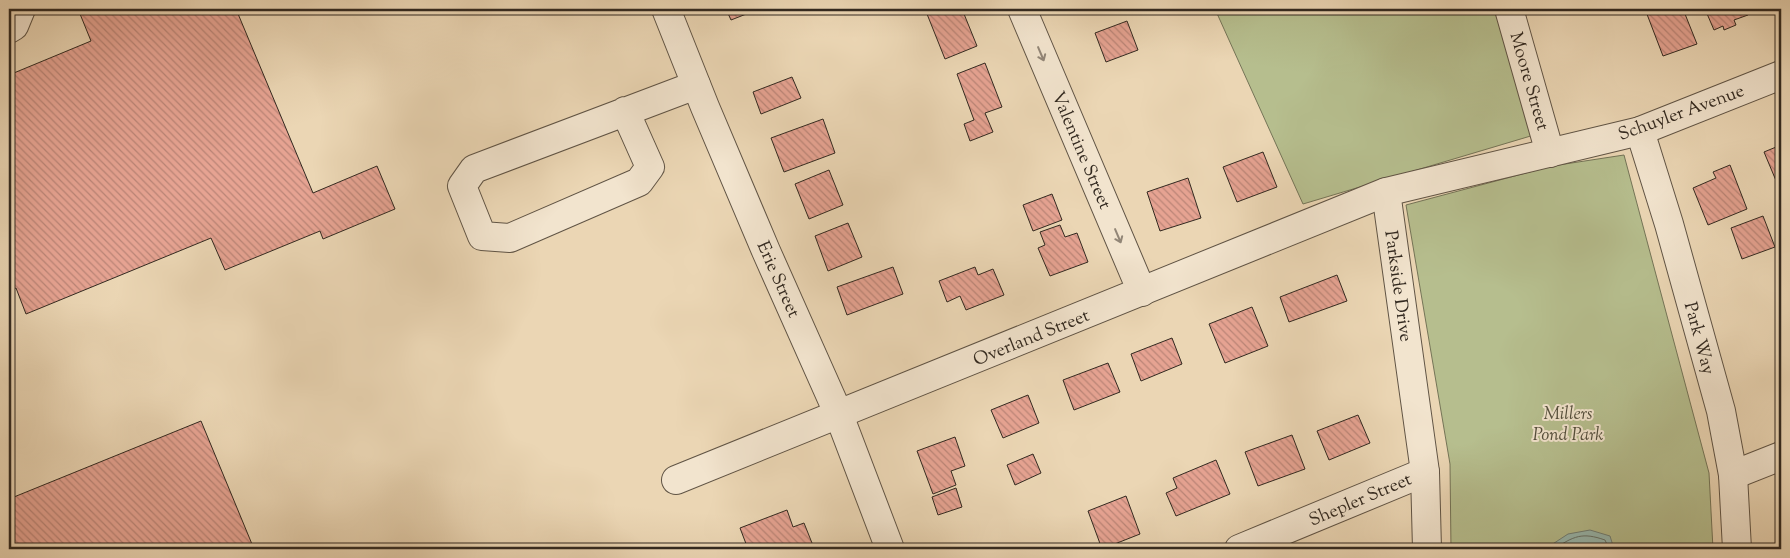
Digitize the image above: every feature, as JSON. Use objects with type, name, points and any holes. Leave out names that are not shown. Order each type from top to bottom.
[{"type":"street","points":[[9,29],[14,26],[21,9]]},
{"type":"street","name":"Erie Street","points":[[666,9],[766,250],[839,415],[890,549]]},
{"type":"street","name":"Valentine Street","points":[[1022,9],[1142,292]]},
{"type":"street","name":"Moore Street","points":[[1509,9],[1550,153]]},
{"type":"street","name":"Schuyler Avenue","points":[[1550,153],[1640,131],[1781,75]]},
{"type":"street","points":[[625,111],[650,167],[639,182],[510,238],[482,236],[462,186],[474,168],[625,111],[696,85]]},
{"type":"street","name":"Park Way","points":[[1640,131],[1669,224],[1721,411],[1733,475],[1737,549]]},
{"type":"street","points":[[1386,192],[1550,153]]},
{"type":"street","name":"Overland Street","points":[[676,480],[1386,192]]},
{"type":"street","name":"Parkside Drive","points":[[1386,192],[1425,472],[1427,549]]},
{"type":"street","points":[[1733,475],[1781,456]]},
{"type":"street","name":"Shepler Street","points":[[1239,549],[1425,472]]},
{"type":"green space","points":[[1215,9],[1496,9],[1534,135],[1303,204]]},
{"type":"green space","name":"Millers Pond Park","points":[[1624,155],[1709,473],[1713,549],[1451,549],[1450,464],[1406,205],[1552,166]]},
{"type":"water","points":[[1590,530],[1610,536],[1614,549],[1545,549],[1568,534]]},
{"type":"building","points":[[78,9],[236,9],[313,193],[377,166],[395,209],[323,239],[320,231],[225,270],[211,238],[26,314],[16,288],[9,291],[9,75],[91,41]]},
{"type":"building","points":[[726,9],[759,9],[731,20]]},
{"type":"building","points":[[925,9],[962,9],[977,46],[945,59]]},
{"type":"building","points":[[1645,9],[1683,9],[1697,44],[1663,56]]},
{"type":"building","points":[[1705,9],[1746,9],[1748,15],[1734,20],[1736,25],[1724,30],[1723,26],[1714,30]]},
{"type":"building","points":[[1127,21],[1138,50],[1106,62],[1095,33]]},
{"type":"building","points":[[985,63],[1002,107],[985,113],[993,132],[970,141],[964,124],[974,120],[957,74]]},
{"type":"building","points":[[792,77],[801,98],[761,114],[753,92]]},
{"type":"building","points":[[823,119],[835,153],[784,172],[771,138]]},
{"type":"building","points":[[1781,145],[1781,181],[1777,183],[1764,152]]},
{"type":"building","points":[[1263,152],[1277,187],[1237,202],[1223,167]]},
{"type":"building","points":[[1730,165],[1747,209],[1708,225],[1693,188],[1716,178],[1713,172]]},
{"type":"building","points":[[829,170],[843,205],[809,219],[795,184]]},
{"type":"building","points":[[1188,178],[1201,218],[1160,231],[1147,192]]},
{"type":"building","points":[[1052,194],[1062,220],[1033,231],[1023,205]]},
{"type":"building","points":[[1763,216],[1775,247],[1742,259],[1731,228]]},
{"type":"building","points":[[848,223],[862,257],[828,271],[815,236]]},
{"type":"building","points":[[1060,225],[1065,237],[1077,233],[1088,262],[1050,276],[1038,248],[1045,245],[1040,232]]},
{"type":"building","points":[[893,267],[903,294],[847,315],[837,287]]},
{"type":"building","points":[[975,267],[978,275],[993,269],[1004,295],[966,310],[960,296],[947,302],[939,281]]},
{"type":"building","points":[[1337,275],[1347,301],[1289,322],[1280,297]]},
{"type":"building","points":[[1252,307],[1268,346],[1225,363],[1209,324]]},
{"type":"building","points":[[1172,338],[1182,364],[1141,381],[1131,354]]},
{"type":"building","points":[[1108,363],[1120,392],[1074,410],[1063,380]]},
{"type":"building","points":[[1028,395],[1039,423],[1003,438],[991,410]]},
{"type":"building","points":[[1358,415],[1370,443],[1329,460],[1317,431]]},
{"type":"building","points":[[201,421],[254,549],[9,549],[9,499]]},
{"type":"building","points":[[1292,435],[1305,469],[1258,486],[1245,452]]},
{"type":"building","points":[[955,437],[965,466],[951,471],[956,485],[933,494],[917,451]]},
{"type":"building","points":[[1033,454],[1041,473],[1015,485],[1007,465]]},
{"type":"building","points":[[1216,460],[1230,494],[1176,516],[1166,493],[1177,488],[1173,478]]},
{"type":"building","points":[[956,488],[962,507],[938,515],[932,497]]},
{"type":"building","points":[[1126,496],[1140,534],[1102,549],[1088,511]]},
{"type":"building","points":[[787,510],[793,527],[804,523],[814,548],[748,549],[740,528]]}]
